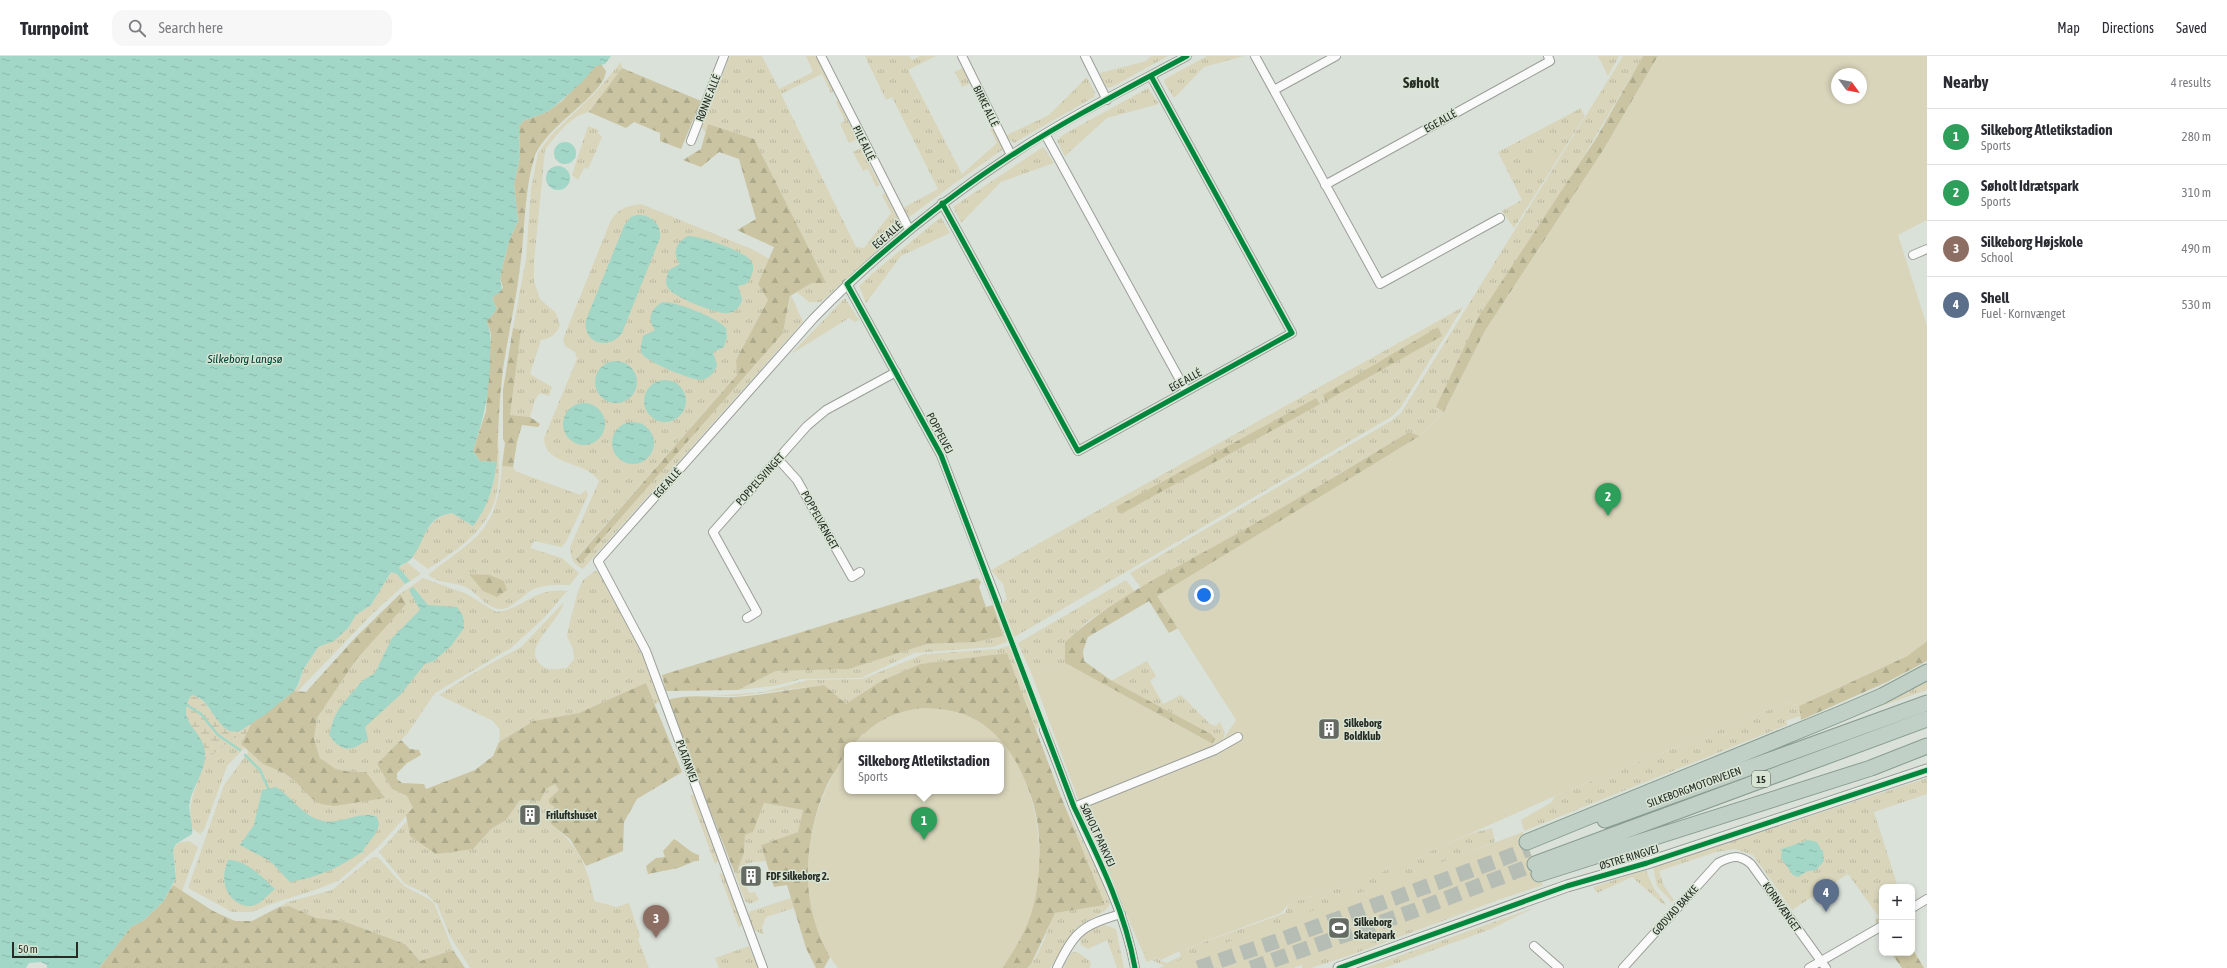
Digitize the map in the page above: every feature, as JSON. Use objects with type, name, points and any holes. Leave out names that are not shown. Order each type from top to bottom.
[{"type":"highway","name":"SILKEBORGMOTORVEJEN","points":[[1927,672],[1882,696],[1528,845],[1927,703]]},
{"type":"highway","name":"SILKEBORGMOTORVEJEN","points":[[1927,719],[1537,869],[1871,768],[1927,746]]},
{"type":"main road","name":"ØSTRE RINGVEJ","points":[[1339,968],[1567,886],[1647,863],[1927,770]]},
{"type":"street","name":"RØNNE ALLÉ","points":[[691,141],[724,56]]},
{"type":"street","name":"PILE ALLÉ","points":[[821,56],[908,229]]},
{"type":"street","name":"BIRKE ALLÉ","points":[[962,56],[1011,155]]},
{"type":"street","points":[[1085,56],[1106,100]]},
{"type":"street","name":"EGE ALLÉ","points":[[598,561],[813,319],[847,284],[908,229],[1011,155],[1045,134],[1187,56]]},
{"type":"street","points":[[1255,56],[1380,284],[1500,218]]},
{"type":"street","points":[[1274,90],[1336,56]]},
{"type":"street","name":"EGE ALLÉ","points":[[1326,185],[1550,60],[1548,56]]},
{"type":"street","name":"EGE ALLÉ","points":[[942,204],[1078,451],[1292,333],[1151,76]]},
{"type":"street","name":"EGE ALLÉ","points":[[1045,134],[1186,391]]},
{"type":"street","points":[[1914,255],[1927,249]]},
{"type":"street","name":"POPPELVEJ","points":[[847,284],[941,456],[997,601]]},
{"type":"street","name":"POPPELSVINGET","points":[[747,618],[757,612],[713,532],[807,426],[826,410],[896,372]]},
{"type":"street","name":"POPPELVÆNGET","points":[[778,458],[797,480],[852,577],[860,572]]},
{"type":"street","name":"PLATANVEJ","points":[[598,561],[646,651],[763,968]]},
{"type":"street","name":"SØHOLT PARKVEJ","points":[[1044,730],[1074,807],[1100,861],[1121,914],[1135,968]]},
{"type":"street","name":"SØHOLT PARKVEJ","points":[[1074,807],[1215,750],[1238,737]]},
{"type":"street","name":"KORNVÆNGET","points":[[1731,857],[1745,859],[1751,864],[1823,965]]},
{"type":"street","name":"GØDVAD BAKKE","points":[[1622,968],[1718,863],[1731,857]]},
{"type":"street","points":[[1915,906],[1927,899]]},
{"type":"street","points":[[1057,968],[1071,940],[1079,931],[1098,921],[1121,914]]},
{"type":"street","points":[[1809,968],[1823,965],[1879,928]]},
{"type":"street","points":[[1534,946],[1559,968]]},
{"type":"street","name":"SØHOLT PARKVEJ","points":[[1131,949],[1138,968]]},
{"type":"green space","points":[[730,56],[762,56],[779,89],[813,72],[806,56],[817,56],[834,91],[831,93],[822,74],[781,94],[856,247],[864,248],[891,213],[882,195],[885,193],[901,224],[898,232],[821,302],[809,302],[797,292],[812,283],[825,283],[754,139],[708,124],[706,133],[701,127]]},
{"type":"green space","points":[[865,56],[909,56],[912,60],[920,56],[936,56],[908,70],[962,174],[997,143],[990,129],[993,127],[1003,148],[908,218],[903,214],[901,209],[938,189],[892,97],[886,100]]},
{"type":"green space","points":[[1151,56],[1168,56],[1110,88],[1106,87],[1100,73],[1146,61]]},
{"type":"green space","points":[[1207,56],[1244,56],[1204,67],[1174,98],[1164,82],[1165,79]]},
{"type":"green space","points":[[1598,56],[1619,56],[1608,76]]},
{"type":"green space","points":[[1623,56],[1643,56],[1436,407],[1444,412],[1420,436],[1409,432],[1278,511],[1141,588],[1130,573],[1391,421],[1401,413]]},
{"type":"green space","points":[[1643,56],[1658,56],[1604,149],[1485,331],[1444,412],[1436,407],[1479,316],[1597,137]]},
{"type":"green space","points":[[1658,56],[1927,56],[1927,220],[1898,235],[1927,326],[1927,641],[1907,656],[1799,706],[1788,702],[1555,796],[1404,863],[1349,885],[1289,903],[1281,913],[1182,950],[1161,960],[1142,951],[1077,796],[1032,675],[1065,663],[1215,745],[1223,740],[1236,720],[1157,596],[1420,436],[1444,412],[1485,331],[1604,149]]},
{"type":"green space","points":[[621,62],[622,68],[589,112],[578,116],[566,125],[545,150],[534,262],[534,281],[540,299],[556,313],[560,325],[553,336],[541,340],[530,374],[552,387],[549,396],[540,393],[535,400],[530,417],[510,415],[521,330],[513,328],[526,259],[531,189],[538,153],[551,135],[595,93]]},
{"type":"green space","points":[[601,64],[606,71],[603,81],[585,101],[549,135],[540,147],[534,159],[526,198],[522,254],[503,369],[497,462],[480,461],[473,451],[486,411],[491,334],[487,321],[497,309],[492,298],[503,288],[500,278],[502,269],[509,241],[518,221],[514,184],[520,157],[519,127],[523,121],[547,112],[562,101],[596,66]]},
{"type":"green space","points":[[964,67],[971,83],[962,87],[955,72]]},
{"type":"green space","points":[[622,68],[701,101],[681,149],[660,141],[660,133],[634,122],[626,128],[589,112]]},
{"type":"green space","points":[[1087,77],[1095,93],[1094,97],[1014,143],[1005,136],[1049,115]]},
{"type":"green space","points":[[1148,88],[1159,104],[1107,118],[1065,156],[1057,141],[1061,136]]},
{"type":"green space","points":[[838,100],[857,139],[849,143],[840,124],[845,121],[836,102]]},
{"type":"green space","points":[[1581,108],[1585,116],[1514,228],[1502,211],[1522,200],[1498,152]]},
{"type":"green space","points":[[708,124],[754,139],[826,283],[812,283],[790,296],[783,333],[580,564],[576,559],[737,375],[736,360],[768,300],[758,284],[774,247],[737,230],[756,219],[739,159],[719,152],[701,167],[683,160],[701,149]]},
{"type":"green space","points":[[588,126],[599,130],[598,133],[602,137],[588,169],[584,168],[578,180],[572,175]]},
{"type":"green space","points":[[1043,147],[1054,163],[1001,182],[961,223],[953,207]]},
{"type":"green space","points":[[861,148],[880,185],[876,187],[868,169],[863,171],[853,152]]},
{"type":"green space","points":[[1551,148],[1556,153],[1544,174],[1528,164],[1526,161]]},
{"type":"green space","points":[[641,204],[754,250],[769,259],[758,284],[768,300],[736,360],[737,375],[576,558],[579,564],[783,333],[791,295],[803,322],[583,569],[574,562],[570,547],[599,481],[593,474],[558,459],[551,454],[546,447],[544,438],[577,359],[575,352],[565,346],[563,339],[611,220],[620,210]]},
{"type":"green space","points":[[941,217],[950,233],[901,256],[866,303],[859,286]]},
{"type":"green space","points":[[845,298],[859,320],[855,322],[849,318],[791,354]]},
{"type":"green space","points":[[1463,307],[1401,407],[1391,417],[1023,632],[1014,637],[1011,634],[1001,603],[1007,600],[1003,584],[991,570]]},
{"type":"green space","points":[[1438,327],[1442,336],[1326,401],[1323,395]]},
{"type":"green space","points":[[513,328],[521,330],[510,415],[530,417],[540,424],[538,427],[522,425],[517,442],[513,467],[502,466],[505,443],[503,439],[503,390]]},
{"type":"green space","points":[[1316,398],[1320,404],[1121,514],[1116,507]]},
{"type":"green space","points":[[498,429],[498,485],[494,503],[489,514],[483,524],[467,541],[428,569],[412,557],[423,536],[432,524],[444,515],[452,513],[473,526],[481,515],[491,492],[494,480]]},
{"type":"green space","points":[[1409,432],[1420,436],[1158,596],[1178,628],[1169,633],[1149,601],[1088,637],[1083,651],[1084,661],[1112,681],[1211,734],[1215,739],[1212,744],[1065,663],[1065,642],[1103,612],[1145,585],[1276,511]]},
{"type":"green space","points":[[502,466],[513,467],[515,471],[580,495],[586,490],[588,495],[566,542],[561,547],[534,541],[530,548],[562,558],[579,573],[570,585],[538,587],[508,607],[499,609],[494,608],[484,602],[468,588],[436,580],[428,575],[460,551],[482,531],[495,506]]},
{"type":"green space","points":[[407,562],[421,574],[410,581],[399,568]]},
{"type":"green space","points":[[595,571],[598,571],[616,602],[647,667],[661,700],[655,705],[646,684],[579,713],[534,721],[499,742],[500,730],[493,721],[439,695],[472,674],[521,647],[564,602],[562,609],[536,647],[535,654],[540,664],[546,668],[567,668],[574,659],[573,649],[567,636],[578,591],[583,580]]},
{"type":"green space","points":[[391,572],[397,574],[405,584],[371,615],[298,691],[294,691],[299,685],[303,670],[318,647],[348,628],[356,615],[371,605]]},
{"type":"green space","points":[[469,574],[490,575],[504,581],[507,590],[497,597],[483,591]]},
{"type":"green space","points":[[423,578],[467,594],[496,612],[515,607],[537,595],[546,592],[567,591],[545,617],[511,648],[435,693],[407,734],[377,764],[392,789],[407,796],[413,808],[379,846],[338,881],[252,912],[232,912],[188,888],[224,785],[249,751],[263,764],[284,773],[294,780],[311,798],[366,772],[351,772],[336,769],[320,758],[314,739],[317,718],[356,660],[405,604],[400,594]]},
{"type":"green space","points":[[977,578],[981,582],[979,587],[986,607],[993,605],[1003,636],[976,642],[927,644],[849,669],[776,671],[738,690],[666,691],[662,675]]},
{"type":"green space","points":[[1126,580],[1135,592],[1088,621],[1065,642],[1065,663],[1032,675],[1018,643]]},
{"type":"green space","points":[[400,594],[406,604],[356,660],[317,718],[314,739],[320,758],[336,769],[351,772],[366,772],[385,798],[334,806],[321,804],[311,798],[294,780],[284,773],[263,764],[241,744],[251,724],[294,691],[306,692],[355,638]]},
{"type":"green space","points":[[993,605],[1009,641],[993,647],[914,653],[861,678],[802,679],[774,686],[738,690],[776,671],[849,669],[927,644],[976,642],[1003,636]]},
{"type":"green space","points":[[1927,641],[1927,661],[1887,682],[1801,720],[1799,706],[1907,656]]},
{"type":"green space","points":[[1011,646],[1040,726],[1036,729],[1007,653],[920,664],[881,681],[846,705],[823,685],[737,696],[711,696],[763,692],[808,680],[862,679],[924,654],[998,649]]},
{"type":"green space","points":[[1007,653],[1060,794],[1105,905],[1055,913],[1031,964],[1027,968],[1002,968],[1015,947],[1025,925],[1033,901],[1038,876],[1040,851],[1038,827],[1033,802],[1024,779],[1004,746],[1004,742],[1001,742],[1000,740],[863,734],[856,742],[844,742],[844,757],[827,785],[819,806],[813,827],[810,849],[810,893],[814,915],[830,957],[824,968],[816,968],[806,948],[787,885],[774,887],[761,845],[798,832],[803,810],[764,803],[753,832],[745,835],[744,853],[736,873],[667,700],[693,696],[746,696],[824,685],[846,704],[881,681],[920,664]]},
{"type":"green space","points":[[1147,661],[1156,676],[1150,681],[1163,704],[1181,695],[1210,724],[1216,726],[1220,722],[1225,733],[1223,740],[1210,747],[1211,734],[1111,681]]},
{"type":"green space","points":[[1927,678],[1927,690],[1844,719]]},
{"type":"green space","points":[[646,683],[682,772],[637,799],[624,822],[623,851],[586,866],[570,839],[551,824],[549,815],[555,807],[549,803],[549,799],[559,790],[555,784],[546,789],[540,801],[520,800],[506,820],[491,829],[473,849],[436,854],[410,836],[406,815],[413,808],[407,796],[392,789],[377,764],[401,740],[410,749],[419,750],[421,755],[407,763],[397,773],[397,779],[402,783],[424,784],[426,789],[475,770],[493,756],[499,742],[534,721],[579,713]]},
{"type":"green space","points":[[192,695],[201,699],[227,730],[240,731],[251,724],[243,740],[234,738],[204,761],[204,753],[201,742],[190,724],[185,711],[187,699]]},
{"type":"green space","points":[[1788,702],[1799,706],[1800,716],[1786,721],[1787,725],[1524,831],[1521,820],[1552,802],[1555,796]]},
{"type":"green space","points":[[922,708],[937,709],[965,715],[978,721],[998,737],[1002,742],[856,742],[868,730],[884,719],[901,712]]},
{"type":"green space","points":[[234,738],[243,740],[241,744],[245,747],[227,766],[204,830],[200,834],[193,829],[190,811],[193,795],[204,761]]},
{"type":"green space","points":[[1004,745],[1013,757],[1025,781],[1034,807],[1038,834],[1039,861],[1037,887],[1032,911],[1019,941],[1002,968],[838,968],[823,943],[813,916],[808,888],[808,859],[813,831],[821,803],[832,776],[844,757],[844,794],[1004,794]]},
{"type":"green space","points":[[1927,778],[1927,794],[1874,812],[1897,884],[1879,884],[1879,917],[1848,874],[1792,910],[1753,855],[1735,849],[1716,852],[1659,871],[1664,886],[1674,900],[1672,902],[1657,886],[1653,867]]},
{"type":"green space","points":[[555,784],[559,790],[551,824],[560,831],[575,848],[589,878],[594,901],[617,907],[629,903],[640,936],[638,939],[649,968],[470,968],[450,936],[437,904],[425,893],[405,884],[379,852],[407,821],[410,836],[473,849],[491,829],[506,820],[520,800],[540,801],[546,789]]},
{"type":"green space","points":[[694,794],[719,860],[715,864],[690,796]]},
{"type":"green space","points":[[764,803],[803,810],[798,832],[761,845],[766,861],[753,862],[739,867],[749,893],[755,892],[759,900],[750,904],[745,901],[732,866],[736,872],[744,853],[745,835],[753,832]]},
{"type":"green space","points":[[1128,806],[1182,950],[1285,913],[1289,903],[1349,885],[1473,833],[1492,828],[1495,842],[1270,930],[1165,966],[1152,960],[1146,962],[1143,952],[1150,950],[1157,959],[1167,963],[1181,956]]},
{"type":"green space","points":[[1066,808],[1102,880],[1110,904],[1105,911],[1076,928],[1050,968],[1027,968],[1032,963],[1040,949],[1054,913],[1105,905]]},
{"type":"green space","name":"Silkeborg Skatepark","points":[[1523,832],[1543,885],[1293,968],[1159,968]]},
{"type":"green space","points":[[674,839],[692,852],[699,855],[699,861],[695,861],[678,868],[648,874],[646,866],[656,858],[665,857],[663,851]]},
{"type":"green space","points":[[189,841],[198,847],[182,891],[173,885],[176,873],[173,850],[178,843]]},
{"type":"green space","points":[[373,857],[377,857],[406,887],[434,903],[453,950],[420,961],[405,944],[343,921],[316,918],[289,906],[279,907],[288,902],[332,890]]},
{"type":"green space","points":[[1646,870],[1653,887],[1665,903],[1665,906],[1632,877],[1597,893],[1593,887]]},
{"type":"green space","points":[[719,873],[725,875],[742,923],[739,928]]},
{"type":"green space","points":[[173,885],[213,911],[235,921],[252,921],[279,907],[289,906],[316,918],[343,921],[405,944],[420,961],[453,950],[465,968],[99,968],[131,927],[144,920],[163,902]]},
{"type":"green space","points":[[791,898],[794,908],[766,917],[762,928],[764,935],[754,930],[748,914],[751,911]]},
{"type":"green space","points":[[1504,898],[1351,955],[1311,968],[1302,968],[1302,965]]},
{"type":"green space","points":[[1533,908],[1491,929],[1384,968],[1365,968]]},
{"type":"green space","points":[[1879,917],[1879,922],[1876,923],[1875,920]]},
{"type":"green space","points":[[1105,925],[1116,929],[1124,968],[1117,968],[1107,940],[1088,949],[1081,945],[1080,939],[1085,934],[1094,928]]},
{"type":"green space","points":[[749,946],[758,968],[719,968],[715,958]]},
{"type":"green space","points":[[1071,953],[1079,953],[1091,962],[1090,968],[1065,968],[1064,966]]},
{"type":"green space","points":[[1915,953],[1924,968],[1902,968],[1893,956],[1915,956]]},
{"type":"water","name":"Silkeborg Langsø","points":[[0,56],[611,56],[605,64],[596,66],[582,82],[555,106],[547,112],[523,121],[519,127],[520,157],[514,184],[518,221],[509,241],[502,269],[500,278],[502,290],[492,298],[497,309],[487,321],[490,331],[490,361],[487,396],[483,417],[473,451],[480,461],[497,462],[490,496],[483,511],[473,526],[452,513],[443,515],[436,519],[427,531],[411,559],[399,568],[410,581],[405,584],[397,574],[391,572],[371,605],[356,615],[348,628],[334,641],[318,647],[303,670],[298,685],[294,691],[266,714],[240,731],[233,732],[222,726],[201,699],[192,695],[190,697],[186,712],[187,718],[204,747],[205,754],[203,768],[189,805],[192,834],[176,844],[173,850],[176,878],[163,902],[144,920],[131,927],[99,968],[47,968],[47,965],[41,962],[29,963],[26,968],[0,968]]},
{"type":"water","points":[[565,142],[573,145],[576,153],[573,161],[565,164],[557,161],[554,153],[557,145]]},
{"type":"water","points":[[558,166],[567,169],[570,178],[567,187],[558,190],[549,187],[546,178],[549,169]]},
{"type":"water","points":[[637,215],[651,218],[657,224],[660,238],[622,333],[617,339],[610,342],[598,342],[592,339],[588,334],[586,320],[624,226],[631,217]]},
{"type":"water","points":[[688,236],[702,238],[722,245],[740,253],[751,261],[753,267],[750,279],[746,284],[738,286],[742,299],[741,304],[736,310],[728,313],[715,311],[686,300],[668,288],[666,281],[669,270],[680,264],[677,260],[676,248],[684,238]]},
{"type":"water","points":[[663,302],[696,311],[714,319],[726,328],[727,337],[724,347],[713,352],[717,365],[715,370],[707,378],[702,380],[680,374],[652,362],[642,354],[641,347],[643,336],[655,330],[652,326],[650,318],[651,314],[655,307]]},
{"type":"water","points":[[612,361],[620,361],[631,367],[637,378],[637,386],[631,397],[620,403],[612,403],[601,397],[595,386],[595,378],[601,367]]},
{"type":"water","points":[[661,380],[669,380],[680,386],[686,397],[686,405],[680,416],[669,422],[661,422],[650,416],[644,405],[644,397],[650,386]]},
{"type":"water","points":[[580,403],[588,403],[596,406],[602,412],[605,424],[602,436],[596,442],[588,445],[580,445],[572,442],[566,436],[563,428],[563,420],[566,412],[572,406]]},
{"type":"water","points":[[629,422],[637,422],[648,428],[654,439],[654,447],[648,458],[637,464],[629,464],[618,458],[612,447],[612,439],[618,428]]},
{"type":"water","points":[[413,587],[428,605],[457,607],[463,616],[464,628],[451,646],[434,661],[425,664],[400,695],[365,727],[368,739],[352,748],[343,748],[338,745],[329,735],[334,718],[340,707],[362,681],[375,673],[392,638],[420,610],[409,590]]},
{"type":"water","points":[[276,787],[309,815],[316,819],[330,822],[364,815],[377,817],[379,824],[376,833],[363,850],[365,853],[362,852],[344,863],[320,874],[290,882],[270,861],[240,845],[254,825],[262,790]]},
{"type":"water","points":[[1808,840],[1817,842],[1821,850],[1823,850],[1824,861],[1816,870],[1808,871],[1798,877],[1793,875],[1781,858],[1782,851],[1779,850]]},
{"type":"water","points":[[228,860],[248,866],[275,889],[261,902],[255,905],[245,906],[240,904],[232,898],[226,890],[224,878]]},
{"type":"waterway","points":[[187,705],[201,714],[218,735],[240,750]]},
{"type":"waterway","points":[[245,755],[260,770],[268,788]]},
{"type":"tunnel","points":[[1198,968],[1280,940],[1529,849]]},
{"type":"tunnel","points":[[1251,968],[1416,910],[1535,864]]},
{"type":"cycle path","points":[[1135,968],[1131,947],[1118,906],[1102,866],[1074,807],[941,455],[847,284],[886,249],[927,216],[1012,155],[1076,116],[1187,56]]},
{"type":"cycle path","points":[[942,203],[1078,451],[1292,333],[1151,76]]},
{"type":"cycle path","points":[[1339,968],[1567,886],[1647,863],[1927,770]]},
{"type":"place","name":"Søholt Idrætspark","points":[[1608,516]]},
{"type":"place","name":"Silkeborg Boldklub","points":[[1329,729]]},
{"type":"place","name":"Friluftshuset","points":[[530,815]]},
{"type":"place","name":"Silkeborg Atletikstadion","points":[[924,840]]},
{"type":"place","name":"FDF Silkeborg 2.","points":[[751,876]]},
{"type":"place","name":"Shell","points":[[1826,912]]},
{"type":"place","name":"Silkeborg Skatepark","points":[[1339,928]]},
{"type":"place","name":"Silkeborg Højskole","points":[[656,938]]},
{"type":"district","name":"Søholt","points":[[1421,82]]}]
